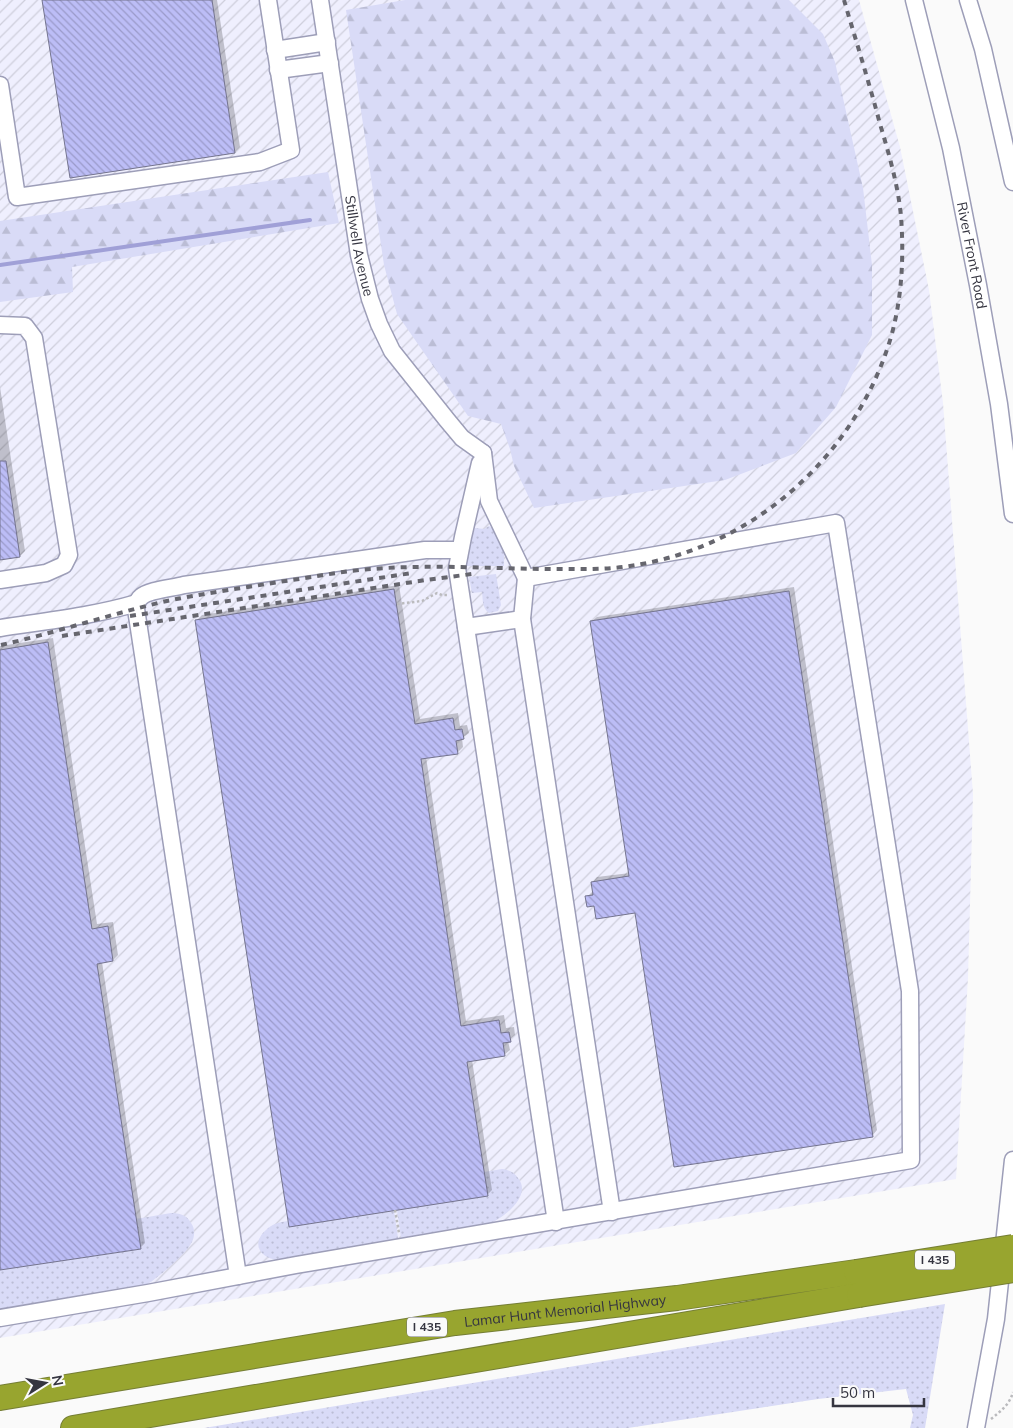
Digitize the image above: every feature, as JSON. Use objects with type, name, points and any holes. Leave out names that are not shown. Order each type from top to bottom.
[{"type":"highway","name":"Lamar Hunt Memorial Highway","points":[[73,1428],[858,1284],[1013,1247]]},
{"type":"highway","name":"Lamar Hunt Memorial Highway","points":[[0,1398],[455,1322],[677,1298],[1013,1270]]},
{"type":"street","points":[[0,85],[17,197],[260,162],[291,150],[268,0]]},
{"type":"street","name":"Stillwell Avenue","points":[[320,0],[360,255],[370,299],[392,351],[446,420],[462,438],[482,453]]},
{"type":"street","name":"River Front Road","points":[[914,0],[951,148],[978,285],[998,404],[1013,514]]},
{"type":"street","points":[[968,0],[983,49],[1013,182]]},
{"type":"street","points":[[275,50],[327,42]]},
{"type":"street","points":[[278,70],[330,63]]},
{"type":"street","points":[[0,325],[24,326],[34,338],[69,555],[64,565],[46,573],[0,580]]},
{"type":"street","points":[[482,453],[457,568],[556,1222]]},
{"type":"street","points":[[482,453],[489,501],[526,578],[522,618],[612,1212]]},
{"type":"street","points":[[0,1318],[912,1160],[910,992],[836,523],[526,578]]},
{"type":"street","points":[[238,1276],[138,624],[137,603],[146,594],[184,585],[425,550],[460,550]]},
{"type":"street","points":[[0,628],[60,619],[137,603]]},
{"type":"street","points":[[466,627],[522,618]]},
{"type":"street","points":[[982,1425],[996,1319],[1013,1160]]},
{"type":"path","points":[[397,604],[422,601],[437,593],[442,595],[461,593]]},
{"type":"path","points":[[395,1210],[401,1248]]},
{"type":"path","points":[[982,1425],[1003,1409],[1012,1397],[1013,1392]]},
{"type":"shaded area","points":[[0,0],[859,0],[900,147],[929,290],[943,403],[973,794],[968,978],[956,1179],[0,1338]]},
{"type":"green space","points":[[405,0],[789,0],[823,34],[835,62],[863,188],[872,265],[872,335],[836,407],[796,453],[725,480],[534,508],[514,466],[501,424],[468,416],[397,314],[384,265],[346,10]]},
{"type":"green space","points":[[328,172],[339,223],[72,267],[73,292],[0,302],[0,221]]},
{"type":"green space","points":[[489,526],[493,529],[504,552],[504,566],[467,566],[467,554],[475,528],[484,529]]},
{"type":"green space","points":[[496,574],[501,605],[498,611],[489,613],[484,606],[482,592],[472,593],[469,577]]},
{"type":"green space","points":[[502,1169],[516,1176],[522,1185],[522,1192],[514,1206],[500,1218],[486,1225],[401,1238],[397,1210],[487,1196],[484,1172]]},
{"type":"green space","points":[[394,1211],[398,1238],[395,1240],[279,1260],[267,1257],[258,1245],[261,1235],[268,1228],[279,1223],[288,1221],[289,1227]]},
{"type":"green space","points":[[177,1213],[189,1220],[194,1230],[193,1240],[178,1259],[146,1285],[0,1312],[0,1270],[141,1249],[136,1219]]},
{"type":"green space","points":[[945,1304],[925,1428],[910,1428],[913,1415],[906,1389],[818,1399],[628,1428],[204,1428]]},
{"type":"building","points":[[42,0],[212,0],[235,153],[70,178]]},
{"type":"building","points":[[0,461],[6,461],[20,557],[0,560]]},
{"type":"building","points":[[394,589],[415,724],[453,718],[455,730],[462,729],[464,739],[456,741],[458,754],[421,759],[461,1026],[499,1020],[501,1033],[509,1032],[511,1042],[503,1043],[505,1056],[467,1062],[488,1196],[289,1227],[195,620]]},
{"type":"building","points":[[789,591],[873,1137],[674,1167],[635,913],[596,919],[594,906],[587,907],[585,896],[593,895],[591,882],[629,876],[590,621]]},
{"type":"building","points":[[48,642],[92,929],[108,926],[113,961],[97,964],[141,1249],[0,1270],[0,650]]},
{"type":"waterway","points":[[0,265],[310,220]]},
{"type":"railway","points":[[1,645],[173,600],[349,571],[418,567],[583,569],[630,566],[675,556],[718,539],[757,517],[794,489],[825,457],[853,420],[875,380],[891,337],[898,307],[902,247],[898,193],[887,147],[844,0]]},
{"type":"railway","points":[[130,616],[412,573]]},
{"type":"railway","points":[[62,636],[472,574]]}]
